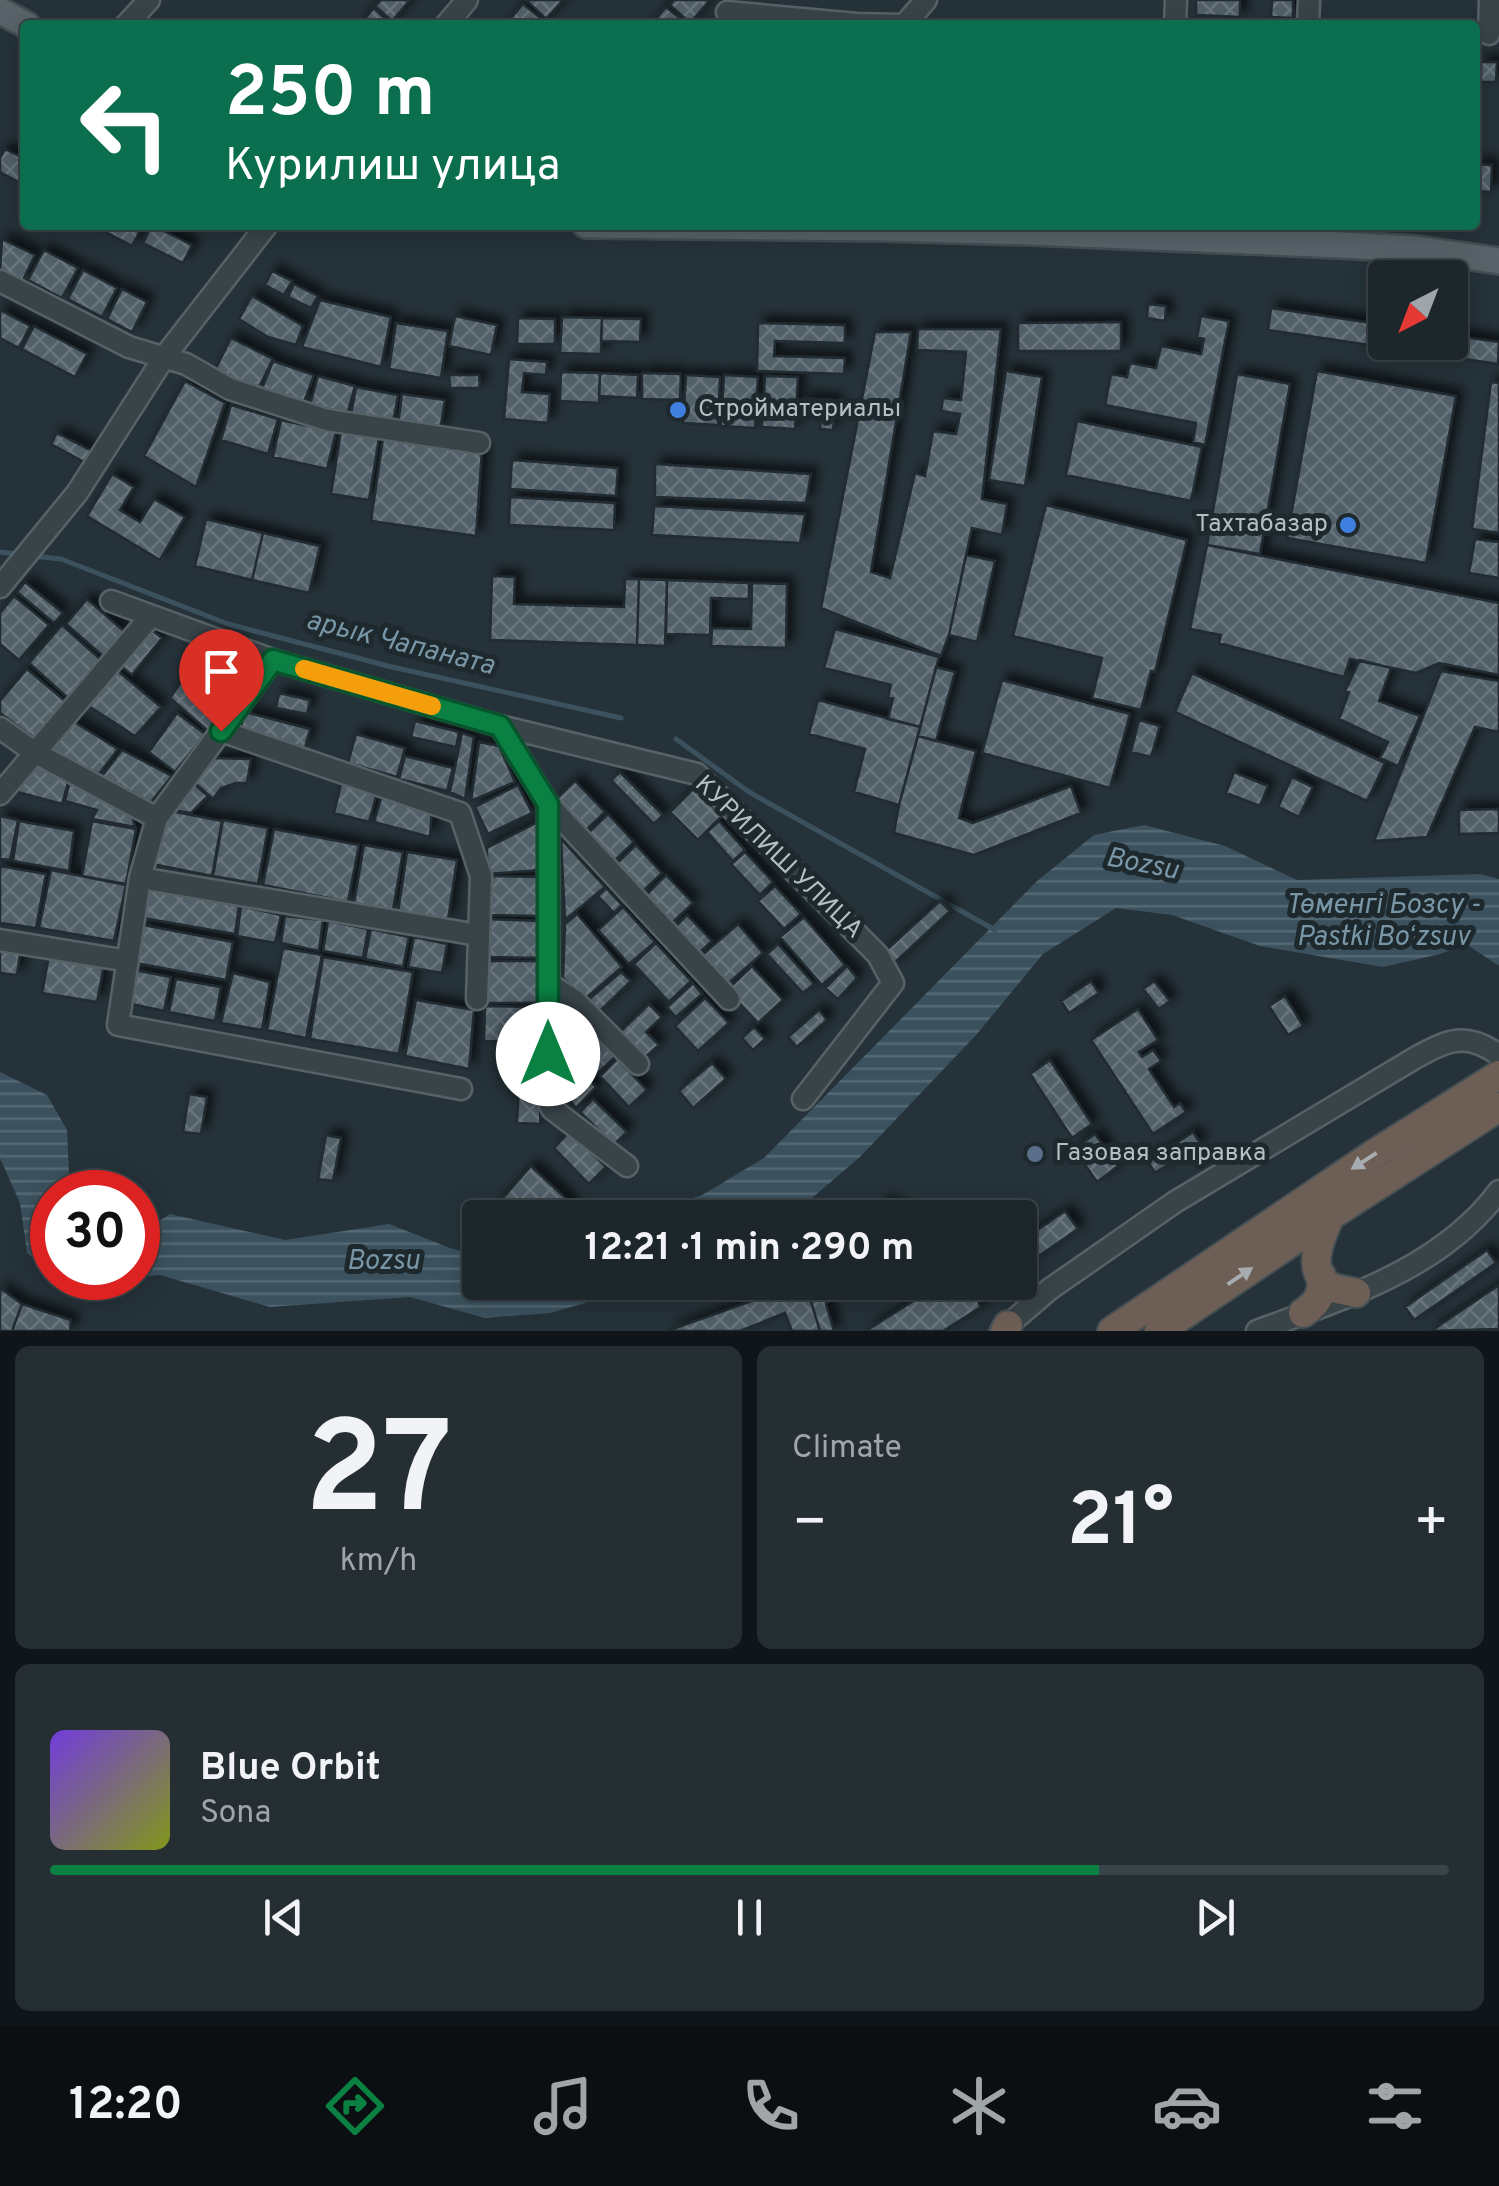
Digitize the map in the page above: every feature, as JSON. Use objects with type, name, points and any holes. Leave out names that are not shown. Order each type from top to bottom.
[{"type":"highway","points":[[1159,1331],[1330,1216],[1454,1120],[1499,1075]]},
{"type":"highway","points":[[1112,1331],[1330,1184],[1454,1120],[1499,1107]]},
{"type":"highway","points":[[1304,1314],[1321,1295],[1317,1249],[1330,1216]]},
{"type":"highway","points":[[1321,1276],[1332,1288],[1356,1293]]},
{"type":"main road","points":[[956,230],[1341,245],[1499,261]]},
{"type":"street","points":[[130,20],[148,0]]},
{"type":"street","points":[[450,20],[467,0]]},
{"type":"street","points":[[907,20],[926,0]]},
{"type":"street","points":[[1488,35],[1490,0]]},
{"type":"street","points":[[726,12],[814,20]]},
{"type":"street","points":[[0,587],[77,493],[165,356],[263,230]]},
{"type":"street","points":[[0,281],[129,347],[186,364],[230,389],[327,420],[479,444]]},
{"type":"street","points":[[0,555],[23,561]]},
{"type":"street","name":"КУРИЛИШ УЛИЦА","points":[[111,601],[273,660],[500,726],[697,774],[878,955],[893,983],[803,1099]]},
{"type":"street","points":[[0,794],[152,616]]},
{"type":"street","points":[[273,660],[157,818],[140,878],[118,1025],[461,1089]]},
{"type":"street","points":[[500,726],[548,804],[730,999]]},
{"type":"street","points":[[0,728],[34,752],[157,818]]},
{"type":"street","points":[[221,731],[460,813],[481,876],[477,999]]},
{"type":"street","points":[[548,804],[548,1102],[552,1110],[627,1166]]},
{"type":"street","points":[[140,878],[478,935]]},
{"type":"street","points":[[0,940],[128,962]]},
{"type":"street","points":[[548,983],[574,1000],[638,1064]]},
{"type":"street","points":[[1004,1329],[1050,1289],[1175,1202],[1414,1058],[1459,1040],[1478,1042],[1499,1056]]},
{"type":"street","points":[[1257,1331],[1392,1277],[1431,1254],[1476,1217],[1499,1191]]},
{"type":"water","name":"Төменгі Бозсу - Pastki Boʻzsuv","points":[[1144,825],[1225,846],[1297,880],[1480,874],[1499,879],[1499,966],[1466,944],[1383,967],[1260,946],[1172,915],[1116,908],[1043,954],[977,1034],[861,1156],[810,1200],[687,1200],[764,1158],[1037,881],[1094,835]]},
{"type":"water","points":[[0,1072],[47,1095],[67,1130],[69,1170],[30,1170],[30,1255],[20,1203],[0,1158]]},
{"type":"water","name":"Bozsu","points":[[170,1214],[285,1240],[389,1224],[462,1251],[462,1300],[595,1300],[551,1313],[485,1318],[410,1297],[270,1307],[160,1275],[160,1220]]},
{"type":"building","points":[[381,0],[410,0],[393,20],[375,6]]},
{"type":"building","points":[[526,0],[563,0],[546,19]]},
{"type":"building","points":[[674,0],[710,0],[693,20],[687,20],[670,5]]},
{"type":"building","points":[[1196,0],[1240,0],[1240,17],[1196,15]]},
{"type":"building","points":[[1272,0],[1293,0],[1293,18],[1271,17]]},
{"type":"building","points":[[523,4],[543,20],[509,20]]},
{"type":"building","points":[[666,7],[682,20],[655,20]]},
{"type":"building","points":[[374,8],[387,20],[363,20]]},
{"type":"building","points":[[1481,62],[1497,62],[1496,82],[1481,82]]},
{"type":"building","points":[[5,149],[20,156],[20,183],[0,172]]},
{"type":"building","points":[[1480,164],[1492,165],[1491,192],[1480,191]]},
{"type":"building","points":[[102,230],[140,230],[132,246]]},
{"type":"building","points":[[150,230],[162,230],[192,245],[183,263],[143,243]]},
{"type":"building","points":[[2,239],[35,255],[22,282],[0,271]]},
{"type":"building","points":[[44,250],[78,268],[62,298],[28,280]]},
{"type":"building","points":[[83,270],[117,288],[102,317],[68,299]]},
{"type":"building","points":[[272,271],[292,281],[284,295],[265,285]]},
{"type":"building","points":[[294,284],[318,296],[311,308],[288,297]]},
{"type":"building","points":[[122,289],[147,302],[132,332],[107,319]]},
{"type":"building","points":[[252,296],[303,326],[296,345],[268,337],[239,319]]},
{"type":"building","points":[[320,300],[391,317],[381,367],[302,347]]},
{"type":"building","points":[[1148,304],[1166,306],[1165,321],[1147,318]]},
{"type":"building","points":[[1271,308],[1368,322],[1368,345],[1268,330]]},
{"type":"building","points":[[0,310],[30,326],[19,348],[0,338]]},
{"type":"building","points":[[455,316],[497,325],[491,355],[449,346]]},
{"type":"building","points":[[1201,316],[1229,321],[1205,445],[1193,442],[1196,423],[1105,405],[1111,374],[1127,377],[1130,363],[1156,368],[1161,346],[1201,354],[1204,339],[1197,337]]},
{"type":"building","points":[[562,317],[602,318],[601,354],[560,353]]},
{"type":"building","points":[[518,318],[555,319],[555,344],[517,344]]},
{"type":"building","points":[[602,318],[641,319],[640,342],[601,341]]},
{"type":"building","points":[[1121,322],[1121,351],[1018,351],[1018,323]]},
{"type":"building","points":[[396,323],[448,331],[441,378],[389,369]]},
{"type":"building","points":[[758,323],[845,325],[845,343],[775,341],[774,356],[845,358],[844,374],[757,371]]},
{"type":"building","points":[[34,326],[87,354],[75,377],[22,349]]},
{"type":"building","points":[[918,329],[1001,329],[982,499],[1007,504],[1002,535],[972,528],[941,656],[821,608],[875,332],[911,332],[871,572],[890,578],[915,473],[925,476],[933,431],[956,434],[960,414],[941,411],[943,398],[961,400],[966,352],[917,350]]},
{"type":"building","points":[[231,338],[273,359],[257,391],[215,370]]},
{"type":"building","points":[[1468,338],[1499,342],[1498,364],[1468,360]]},
{"type":"building","points":[[509,359],[547,362],[546,375],[524,373],[522,392],[550,394],[548,423],[504,419]]},
{"type":"building","points":[[273,361],[314,375],[303,405],[261,391]]},
{"type":"building","points":[[1006,371],[1042,377],[1025,486],[989,480]]},
{"type":"building","points":[[1317,371],[1456,396],[1426,563],[1287,538]]},
{"type":"building","points":[[561,372],[600,373],[599,403],[560,401]]},
{"type":"building","points":[[600,373],[638,375],[637,398],[599,396]]},
{"type":"building","points":[[642,373],[681,374],[680,400],[642,399]]},
{"type":"building","points":[[1237,374],[1290,384],[1260,554],[1207,545]]},
{"type":"building","points":[[449,375],[479,375],[480,388],[450,388]]},
{"type":"building","points":[[686,375],[720,377],[718,425],[683,423]]},
{"type":"building","points":[[724,375],[758,377],[755,428],[721,426]]},
{"type":"building","points":[[318,376],[355,386],[347,415],[310,405]]},
{"type":"building","points":[[765,376],[798,377],[795,429],[762,427]]},
{"type":"building","points":[[185,381],[225,403],[196,487],[144,456]]},
{"type":"building","points":[[1491,382],[1499,383],[1499,533],[1472,529]]},
{"type":"building","points":[[356,387],[398,395],[393,423],[351,415]]},
{"type":"building","points":[[402,394],[445,400],[440,431],[398,424]]},
{"type":"building","points":[[804,398],[836,401],[833,430],[820,429],[821,412],[803,410]]},
{"type":"building","points":[[231,405],[278,419],[268,454],[221,440]]},
{"type":"building","points":[[281,420],[336,432],[327,469],[273,457]]},
{"type":"building","points":[[1077,421],[1202,447],[1191,501],[1066,475]]},
{"type":"building","points":[[341,431],[379,438],[369,500],[331,494]]},
{"type":"building","points":[[57,433],[92,451],[86,463],[51,444]]},
{"type":"building","points":[[383,438],[482,451],[476,536],[371,521]]},
{"type":"building","points":[[512,460],[618,468],[616,496],[510,489]]},
{"type":"building","points":[[655,464],[811,474],[806,503],[655,497]]},
{"type":"building","points":[[112,474],[134,487],[120,510],[140,522],[154,499],[185,517],[160,560],[87,516]]},
{"type":"building","points":[[510,497],[615,503],[614,530],[509,525]]},
{"type":"building","points":[[1046,505],[1187,540],[1155,672],[1151,671],[1141,710],[1092,698],[1102,658],[1013,636]]},
{"type":"building","points":[[654,506],[805,514],[800,543],[652,535]]},
{"type":"building","points":[[206,519],[263,533],[252,580],[195,566]]},
{"type":"building","points":[[263,533],[320,546],[309,593],[252,580]]},
{"type":"building","points":[[1475,539],[1499,542],[1499,578],[1469,573]]},
{"type":"building","points":[[1207,545],[1499,603],[1499,675],[1439,663],[1416,673],[1350,659],[1344,677],[1219,643],[1221,635],[1190,629]]},
{"type":"building","points":[[966,555],[995,561],[977,642],[949,635]]},
{"type":"building","points":[[492,576],[515,577],[514,604],[624,607],[625,579],[639,579],[637,645],[490,640]]},
{"type":"building","points":[[639,579],[667,580],[665,646],[637,645]]},
{"type":"building","points":[[667,580],[749,583],[749,599],[711,598],[710,635],[666,634]]},
{"type":"building","points":[[25,582],[63,613],[54,623],[17,592]]},
{"type":"building","points":[[752,583],[787,584],[786,648],[711,646],[712,628],[751,629]]},
{"type":"building","points":[[14,596],[49,625],[19,660],[0,644],[0,613]]},
{"type":"building","points":[[87,599],[125,632],[103,656],[66,624]]},
{"type":"building","points":[[62,625],[101,660],[69,699],[29,663]]},
{"type":"building","points":[[148,627],[162,638],[132,675],[117,663]]},
{"type":"building","points":[[835,629],[939,657],[920,727],[888,719],[893,698],[888,697],[891,685],[824,668]]},
{"type":"building","points":[[1360,660],[1391,668],[1379,701],[1420,716],[1398,766],[1380,758],[1388,742],[1339,719],[1349,692],[1345,691]]},
{"type":"building","points":[[241,661],[255,671],[236,695],[223,686]]},
{"type":"building","points":[[192,666],[234,698],[208,731],[170,698]]},
{"type":"building","points":[[113,667],[161,707],[135,736],[84,703]]},
{"type":"building","points":[[936,667],[955,672],[936,741],[918,736]]},
{"type":"building","points":[[27,669],[66,702],[35,739],[0,713],[0,701]]},
{"type":"building","points":[[1441,671],[1499,681],[1499,732],[1475,727],[1427,837],[1374,841]]},
{"type":"building","points":[[1192,673],[1385,763],[1367,801],[1175,712]]},
{"type":"building","points":[[1002,680],[1130,714],[1110,788],[982,753]]},
{"type":"building","points":[[279,693],[310,700],[307,714],[276,708]]},
{"type":"building","points":[[818,700],[920,727],[899,805],[854,792],[865,749],[809,734]]},
{"type":"building","points":[[245,712],[310,729],[305,748],[240,730]]},
{"type":"building","points":[[177,713],[205,734],[175,772],[149,752]]},
{"type":"building","points":[[71,720],[118,749],[99,774],[49,749]]},
{"type":"building","points":[[1139,720],[1160,726],[1151,757],[1131,752]]},
{"type":"building","points":[[415,721],[459,732],[456,747],[411,737]]},
{"type":"building","points":[[462,733],[474,737],[465,799],[450,792]]},
{"type":"building","points":[[356,734],[405,748],[397,777],[348,763]]},
{"type":"building","points":[[918,736],[976,751],[959,818],[973,823],[1071,786],[1081,813],[974,855],[894,833]]},
{"type":"building","points":[[479,742],[499,746],[515,782],[471,801]]},
{"type":"building","points":[[122,750],[172,776],[151,802],[102,776]]},
{"type":"building","points":[[405,756],[453,768],[447,791],[399,779]]},
{"type":"building","points":[[215,758],[251,759],[247,783],[221,788],[213,799],[195,783]]},
{"type":"building","points":[[31,762],[69,779],[62,804],[10,790]]},
{"type":"building","points":[[620,772],[663,815],[654,824],[611,780]]},
{"type":"building","points":[[1234,772],[1268,786],[1260,806],[1226,793]]},
{"type":"building","points":[[1292,777],[1313,787],[1299,817],[1278,807]]},
{"type":"building","points":[[70,780],[130,807],[135,827],[92,819],[97,810],[65,801]]},
{"type":"building","points":[[342,780],[378,789],[369,822],[334,813]]},
{"type":"building","points":[[575,781],[605,812],[584,832],[554,801]]},
{"type":"building","points":[[194,784],[208,796],[191,813],[172,810]]},
{"type":"building","points":[[518,785],[532,813],[488,834],[475,807]]},
{"type":"building","points":[[694,788],[722,816],[698,840],[670,812]]},
{"type":"building","points":[[383,792],[432,807],[430,837],[374,822]]},
{"type":"building","points":[[1499,809],[1499,833],[1459,834],[1459,810]]},
{"type":"building","points":[[171,811],[222,821],[212,876],[152,864],[161,822]]},
{"type":"building","points":[[608,814],[634,842],[612,863],[586,835]]},
{"type":"building","points":[[0,816],[18,820],[10,860],[0,859]]},
{"type":"building","points":[[223,820],[268,828],[258,884],[213,876]]},
{"type":"building","points":[[19,821],[74,831],[69,871],[13,861]]},
{"type":"building","points":[[92,821],[136,829],[126,884],[82,876]]},
{"type":"building","points":[[719,821],[745,850],[733,861],[707,832]]},
{"type":"building","points":[[538,822],[541,870],[487,874],[487,848]]},
{"type":"building","points":[[274,829],[359,845],[348,902],[263,885]]},
{"type":"building","points":[[561,839],[605,887],[565,920]]},
{"type":"building","points":[[364,845],[403,852],[393,910],[354,903]]},
{"type":"building","points":[[636,845],[662,873],[640,894],[614,866]]},
{"type":"building","points":[[407,852],[457,860],[448,920],[398,912]]},
{"type":"building","points":[[745,852],[773,882],[760,895],[731,864]]},
{"type":"building","points":[[0,866],[46,874],[36,928],[0,923]]},
{"type":"building","points":[[51,870],[126,885],[114,941],[39,928]]},
{"type":"building","points":[[666,875],[693,903],[670,925],[643,898]]},
{"type":"building","points":[[487,876],[540,877],[539,916],[486,915]]},
{"type":"building","points":[[775,886],[801,914],[784,929],[758,901]]},
{"type":"building","points":[[147,888],[239,906],[235,934],[143,918]]},
{"type":"building","points":[[606,888],[622,905],[614,913],[598,896]]},
{"type":"building","points":[[940,901],[950,911],[890,967],[880,956]]},
{"type":"building","points":[[241,906],[281,915],[275,943],[237,936]]},
{"type":"building","points":[[623,907],[655,942],[629,964],[598,930]]},
{"type":"building","points":[[577,914],[622,967],[585,999],[563,978],[565,924]]},
{"type":"building","points":[[687,915],[712,941],[697,955],[673,929]]},
{"type":"building","points":[[285,916],[323,920],[319,951],[281,943]]},
{"type":"building","points":[[804,917],[845,965],[822,985],[780,937]]},
{"type":"building","points":[[486,919],[540,921],[540,958],[485,957]]},
{"type":"building","points":[[328,921],[368,929],[363,958],[323,951]]},
{"type":"building","points":[[738,924],[763,953],[724,987],[699,958]]},
{"type":"building","points":[[143,925],[233,942],[226,980],[136,963]]},
{"type":"building","points":[[371,929],[409,937],[403,967],[365,959]]},
{"type":"building","points":[[414,937],[447,944],[442,973],[408,967]]},
{"type":"building","points":[[0,943],[21,947],[17,975],[0,973]]},
{"type":"building","points":[[656,943],[691,981],[669,1002],[634,964]]},
{"type":"building","points":[[778,944],[814,984],[803,993],[767,954]]},
{"type":"building","points":[[283,948],[322,955],[306,1038],[267,1030]]},
{"type":"building","points":[[49,956],[104,965],[97,1002],[42,993]]},
{"type":"building","points":[[323,957],[413,972],[399,1054],[310,1039]]},
{"type":"building","points":[[485,961],[539,961],[539,1003],[484,1003]]},
{"type":"building","points":[[752,966],[783,1000],[758,1023],[727,990]]},
{"type":"building","points":[[847,966],[857,978],[838,999],[825,988]]},
{"type":"building","points":[[134,970],[171,977],[164,1011],[127,1003]]},
{"type":"building","points":[[621,972],[631,981],[599,1012],[587,1001]]},
{"type":"building","points":[[233,973],[270,982],[262,1030],[221,1023]]},
{"type":"building","points":[[176,979],[221,987],[215,1021],[169,1012]]},
{"type":"building","points":[[1091,981],[1099,993],[1069,1013],[1061,1001]]},
{"type":"building","points":[[1154,981],[1170,1001],[1159,1009],[1143,989]]},
{"type":"building","points":[[693,983],[702,994],[676,1017],[667,1007]]},
{"type":"building","points":[[1285,996],[1303,1026],[1288,1035],[1269,1006]]},
{"type":"building","points":[[705,998],[729,1023],[698,1051],[675,1026]]},
{"type":"building","points":[[416,1000],[474,1010],[469,1069],[405,1056]]},
{"type":"building","points":[[649,1004],[662,1017],[646,1032],[659,1045],[642,1060],[617,1035]]},
{"type":"building","points":[[485,1006],[539,1007],[539,1042],[484,1041]]},
{"type":"building","points":[[1138,1009],[1158,1040],[1139,1052],[1142,1057],[1153,1050],[1161,1061],[1149,1069],[1174,1107],[1180,1103],[1186,1112],[1153,1134],[1091,1040]]},
{"type":"building","points":[[819,1010],[827,1020],[797,1047],[788,1037]]},
{"type":"building","points":[[754,1027],[765,1039],[753,1050],[742,1038]]},
{"type":"building","points":[[587,1028],[615,1057],[595,1076],[567,1047]]},
{"type":"building","points":[[512,1045],[540,1045],[540,1081],[512,1081]]},
{"type":"building","points":[[567,1057],[596,1087],[576,1108],[563,1092]]},
{"type":"building","points":[[617,1059],[647,1090],[629,1107],[600,1076]]},
{"type":"building","points":[[1050,1060],[1092,1124],[1072,1138],[1030,1074]]},
{"type":"building","points":[[712,1063],[726,1079],[693,1108],[679,1091]]},
{"type":"building","points":[[519,1085],[541,1086],[540,1124],[517,1123]]},
{"type":"building","points":[[189,1094],[207,1097],[201,1134],[183,1132]]},
{"type":"building","points":[[593,1099],[627,1132],[614,1145],[580,1112]]},
{"type":"building","points":[[570,1131],[606,1167],[589,1184],[554,1148]]},
{"type":"building","points":[[1193,1132],[1200,1143],[1155,1173],[1148,1162]]},
{"type":"building","points":[[1095,1134],[1118,1166],[1097,1182],[1074,1149]]},
{"type":"building","points":[[326,1135],[341,1138],[333,1181],[318,1179]]},
{"type":"building","points":[[531,1166],[568,1200],[501,1200]]},
{"type":"building","points":[[1065,1211],[1078,1229],[1037,1257],[1037,1230]]},
{"type":"building","points":[[1487,1250],[1496,1263],[1414,1320],[1405,1307]]},
{"type":"building","points":[[1499,1285],[1499,1329],[1431,1331]]},
{"type":"building","points":[[0,1288],[22,1304],[12,1331],[0,1331]]},
{"type":"building","points":[[754,1300],[811,1300],[820,1331],[792,1331],[785,1313],[740,1331],[667,1331]]},
{"type":"building","points":[[811,1300],[831,1300],[826,1304],[834,1331],[820,1331]]},
{"type":"building","points":[[915,1300],[977,1300],[981,1307],[943,1331],[866,1331]]},
{"type":"building","points":[[22,1304],[71,1320],[70,1331],[12,1331]]},
{"type":"waterway","name":"арык Чапаната","points":[[0,552],[17,554]]},
{"type":"waterway","name":"арык Чапаната","points":[[33,556],[61,559],[228,624],[388,666],[621,718]]},
{"type":"waterway","name":"арык Чапаната","points":[[676,739],[749,792],[995,930]]},
{"type":"slow traffic","points":[[304,669],[432,706]]},
{"type":"place","name":"Стройматериалы","points":[[678,410]]},
{"type":"place","name":"Тахтабазар","points":[[1348,525]]},
{"type":"place","name":"Газовая заправка","points":[[1035,1154]]},
{"type":"route","points":[[221,731],[273,660],[500,726],[548,804],[548,1054]]}]
